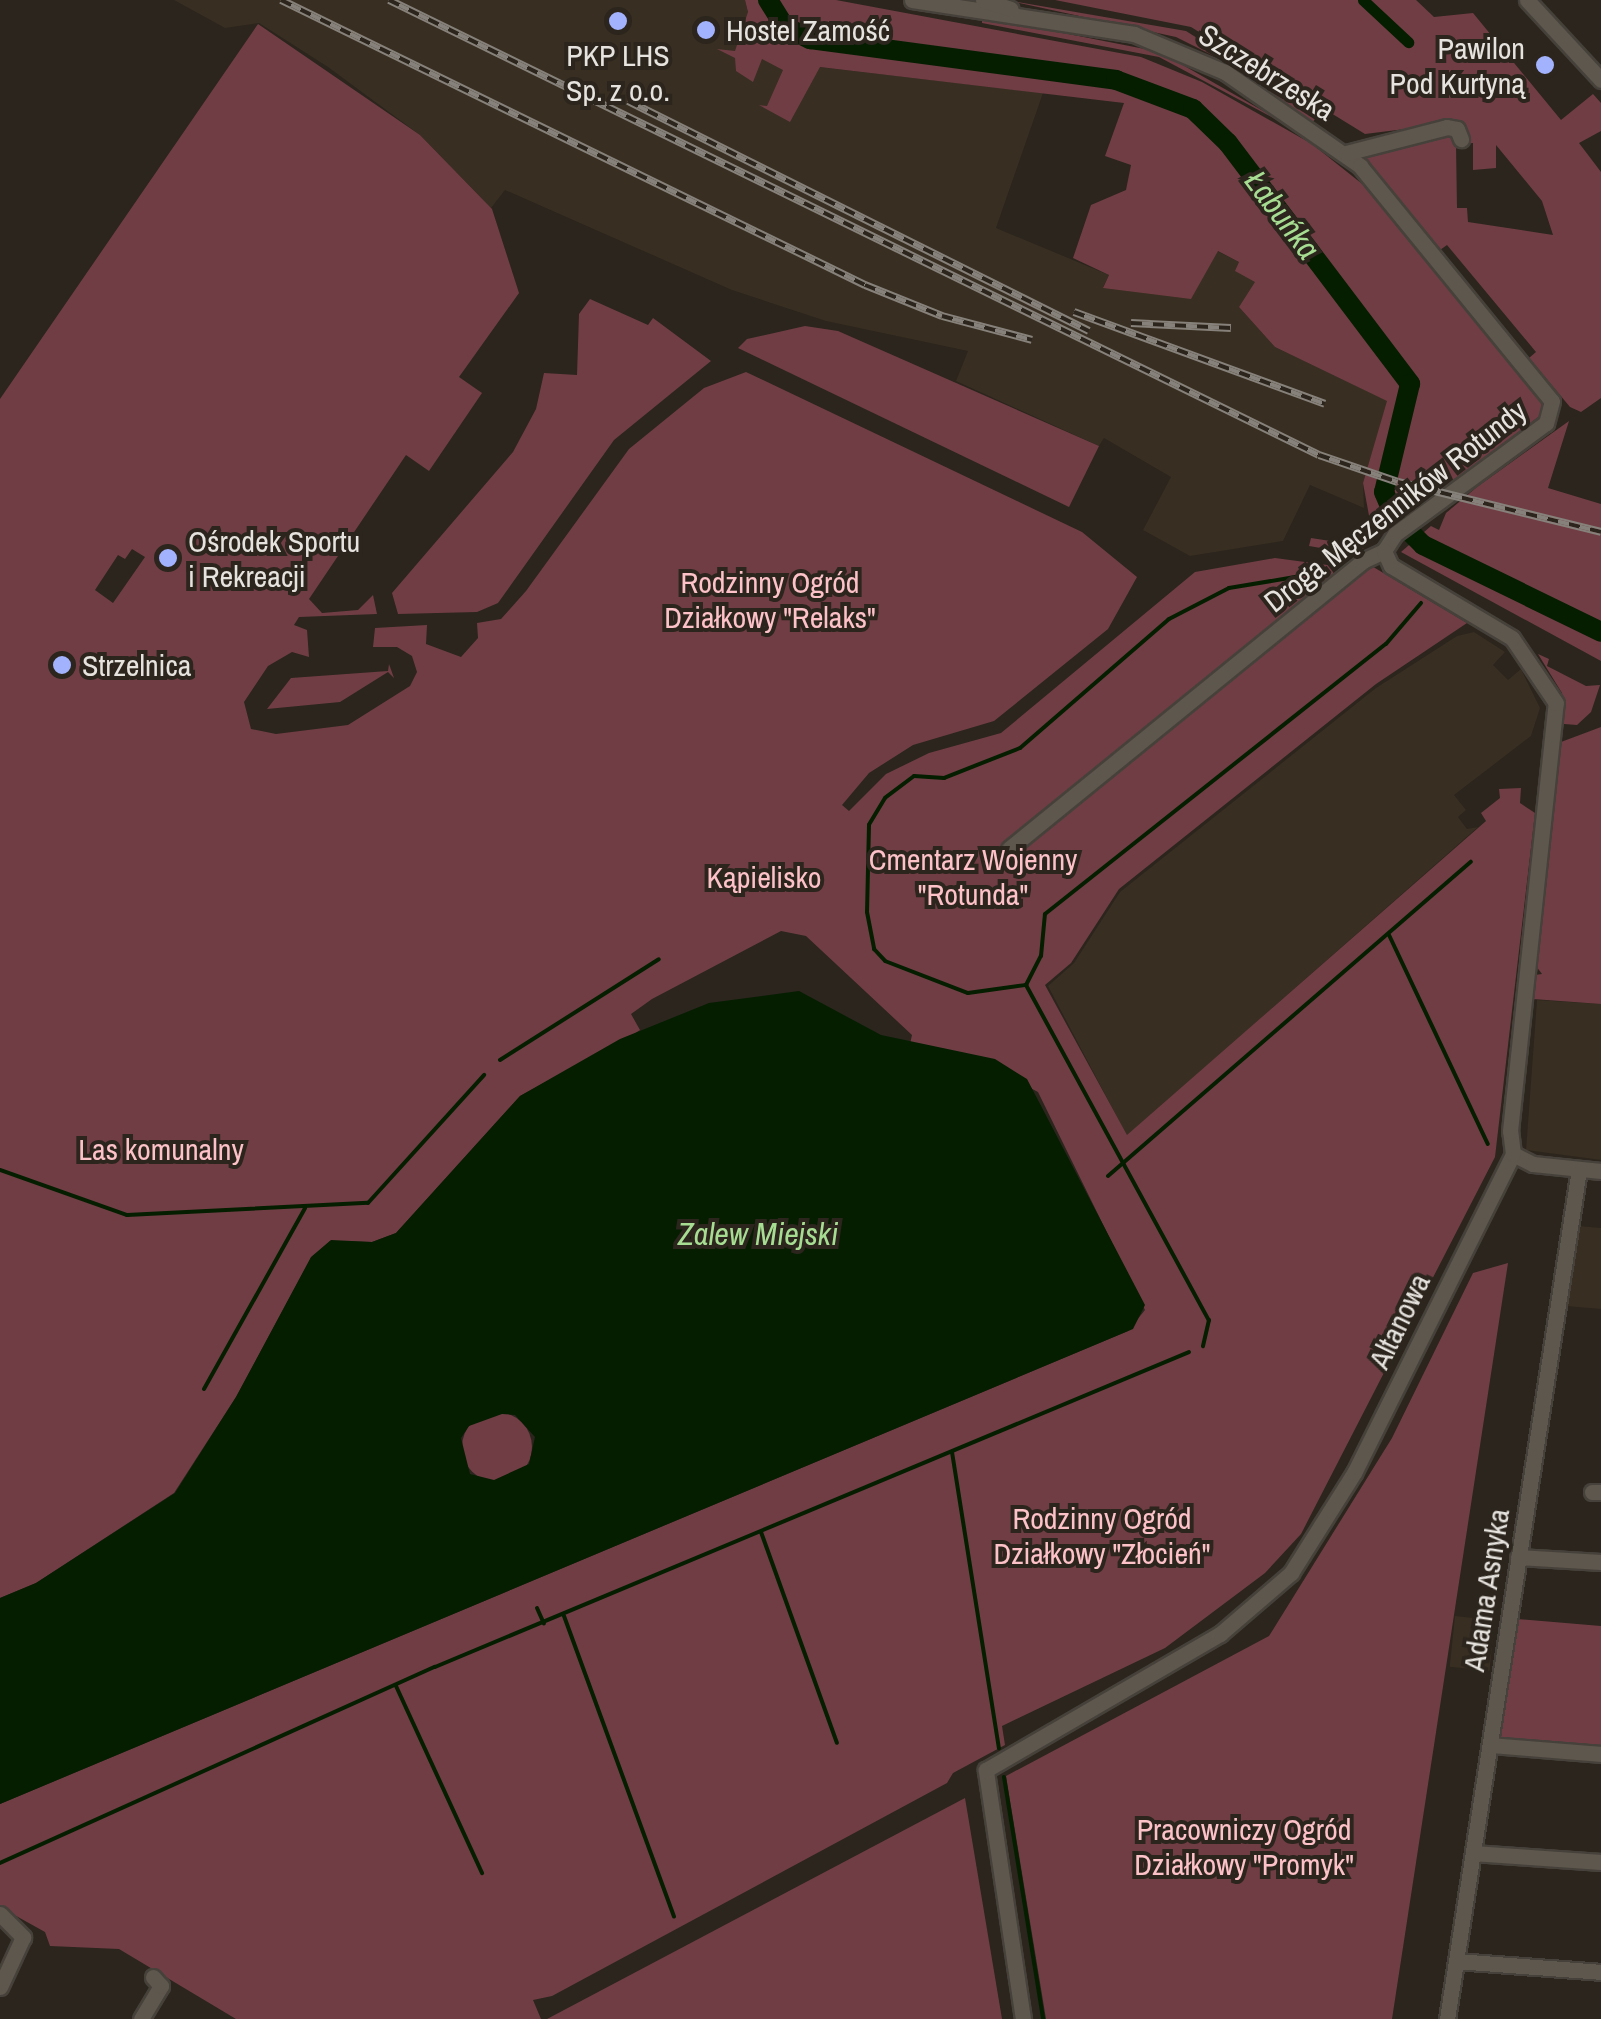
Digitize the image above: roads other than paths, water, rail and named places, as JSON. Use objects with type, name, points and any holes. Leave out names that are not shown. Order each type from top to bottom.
[{"type":"street","name":"Szczebrzeska","points":[[912,0],[1034,16]]},
{"type":"street","name":"Szczebrzeska","points":[[983,0],[1184,51],[1346,153],[1447,127],[1457,129],[1461,139]]},
{"type":"street","points":[[1527,0],[1601,80]]},
{"type":"street","name":"Droga Męczenników Rotundy","points":[[1008,849],[1363,561],[1384,551],[1395,534],[1546,423],[1552,401],[1346,153]]},
{"type":"street","name":"Altanowa","points":[[1023,2019],[986,1770],[1220,1634],[1291,1573],[1354,1473],[1513,1154],[1510,1131],[1556,703],[1512,638],[1391,566],[1384,551]]},
{"type":"street","points":[[1513,1154],[1528,1163],[1601,1171]]},
{"type":"street","name":"Adama Asnyka","points":[[1447,2019],[1579,1169]]},
{"type":"street","points":[[1518,1556],[1601,1562]]},
{"type":"street","points":[[1490,1745],[1601,1754]]},
{"type":"street","points":[[1473,1853],[1601,1862]]},
{"type":"street","points":[[0,1914],[23,1937],[0,1987]]},
{"type":"street","points":[[1456,1961],[1601,1972]]},
{"type":"street","points":[[141,2019],[161,1986],[153,1977]]},
{"type":"water","name":"Zalew Miejski","points":[[799,991],[881,1035],[995,1059],[1027,1079],[1145,1305],[1133,1329],[0,1804],[0,1598],[36,1583],[175,1493],[236,1397],[311,1257],[331,1240],[372,1242],[396,1233],[520,1096],[620,1039],[709,1003]],"holes":[[[502,1414],[515,1415],[535,1437],[529,1464],[494,1480],[470,1474],[461,1438],[469,1426]]]},
{"type":"waterway","name":"Łabuńka","points":[[768,0],[784,26],[810,39],[1116,80],[1193,109],[1228,143],[1410,384],[1384,492],[1394,516],[1423,545],[1601,632]]},
{"type":"waterway","points":[[1363,0],[1408,42]]},
{"type":"waterway","points":[[1295,577],[1229,588],[1169,619],[1020,748],[944,778],[914,776],[885,798],[869,825],[867,912],[874,949],[885,961],[968,993],[1026,985],[1041,956],[1045,914],[1386,644],[1421,603]]},
{"type":"waterway","points":[[1108,1176],[1471,862]]},
{"type":"waterway","points":[[1389,935],[1488,1144]]},
{"type":"waterway","points":[[500,1060],[659,959]]},
{"type":"waterway","points":[[1026,985],[1209,1320],[1203,1346]]},
{"type":"waterway","points":[[0,1170],[127,1215],[368,1203],[484,1075]]},
{"type":"waterway","points":[[204,1389],[305,1208]]},
{"type":"waterway","points":[[0,1863],[435,1667],[1189,1352]]},
{"type":"waterway","points":[[952,1452],[999,1748]]},
{"type":"waterway","points":[[761,1532],[837,1743]]},
{"type":"waterway","points":[[537,1608],[544,1624]]},
{"type":"waterway","points":[[564,1616],[674,1916]]},
{"type":"waterway","points":[[396,1686],[482,1873]]},
{"type":"waterway","points":[[1004,1777],[1043,2019]]},
{"type":"railway","points":[[281,0],[865,285],[942,316],[1032,340]]},
{"type":"railway","points":[[389,0],[1319,455],[1398,482],[1601,532]]},
{"type":"railway","points":[[628,101],[1089,331]]},
{"type":"railway","points":[[1074,312],[1325,404]]},
{"type":"railway","points":[[1131,323],[1231,328]]},
{"type":"place","name":"PKP LHS Sp. z o.o.","points":[[618,21]]},
{"type":"place","name":"Hostel Zamość","points":[[706,30]]},
{"type":"place","name":"Pawilon Pod Kurtyną","points":[[1545,65]]},
{"type":"place","name":"Ośrodek Sportu i Rekreacji","points":[[168,558]]},
{"type":"place","name":"Strzelnica","points":[[62,665]]},
{"type":"park label","name":"Rodzinny Ogród Działkowy \"Relaks\"","points":[[770,599]]},
{"type":"park label","name":"Cmentarz Wojenny \"Rotunda\"","points":[[973,876]]},
{"type":"park label","name":"Kąpielisko","points":[[764,877]]},
{"type":"park label","name":"Las komunalny","points":[[161,1149]]},
{"type":"park label","name":"Rodzinny Ogród Działkowy \"Złocień\"","points":[[1102,1535]]},
{"type":"park label","name":"Pracowniczy Ogród Działkowy \"Promyk\"","points":[[1244,1846]]}]
